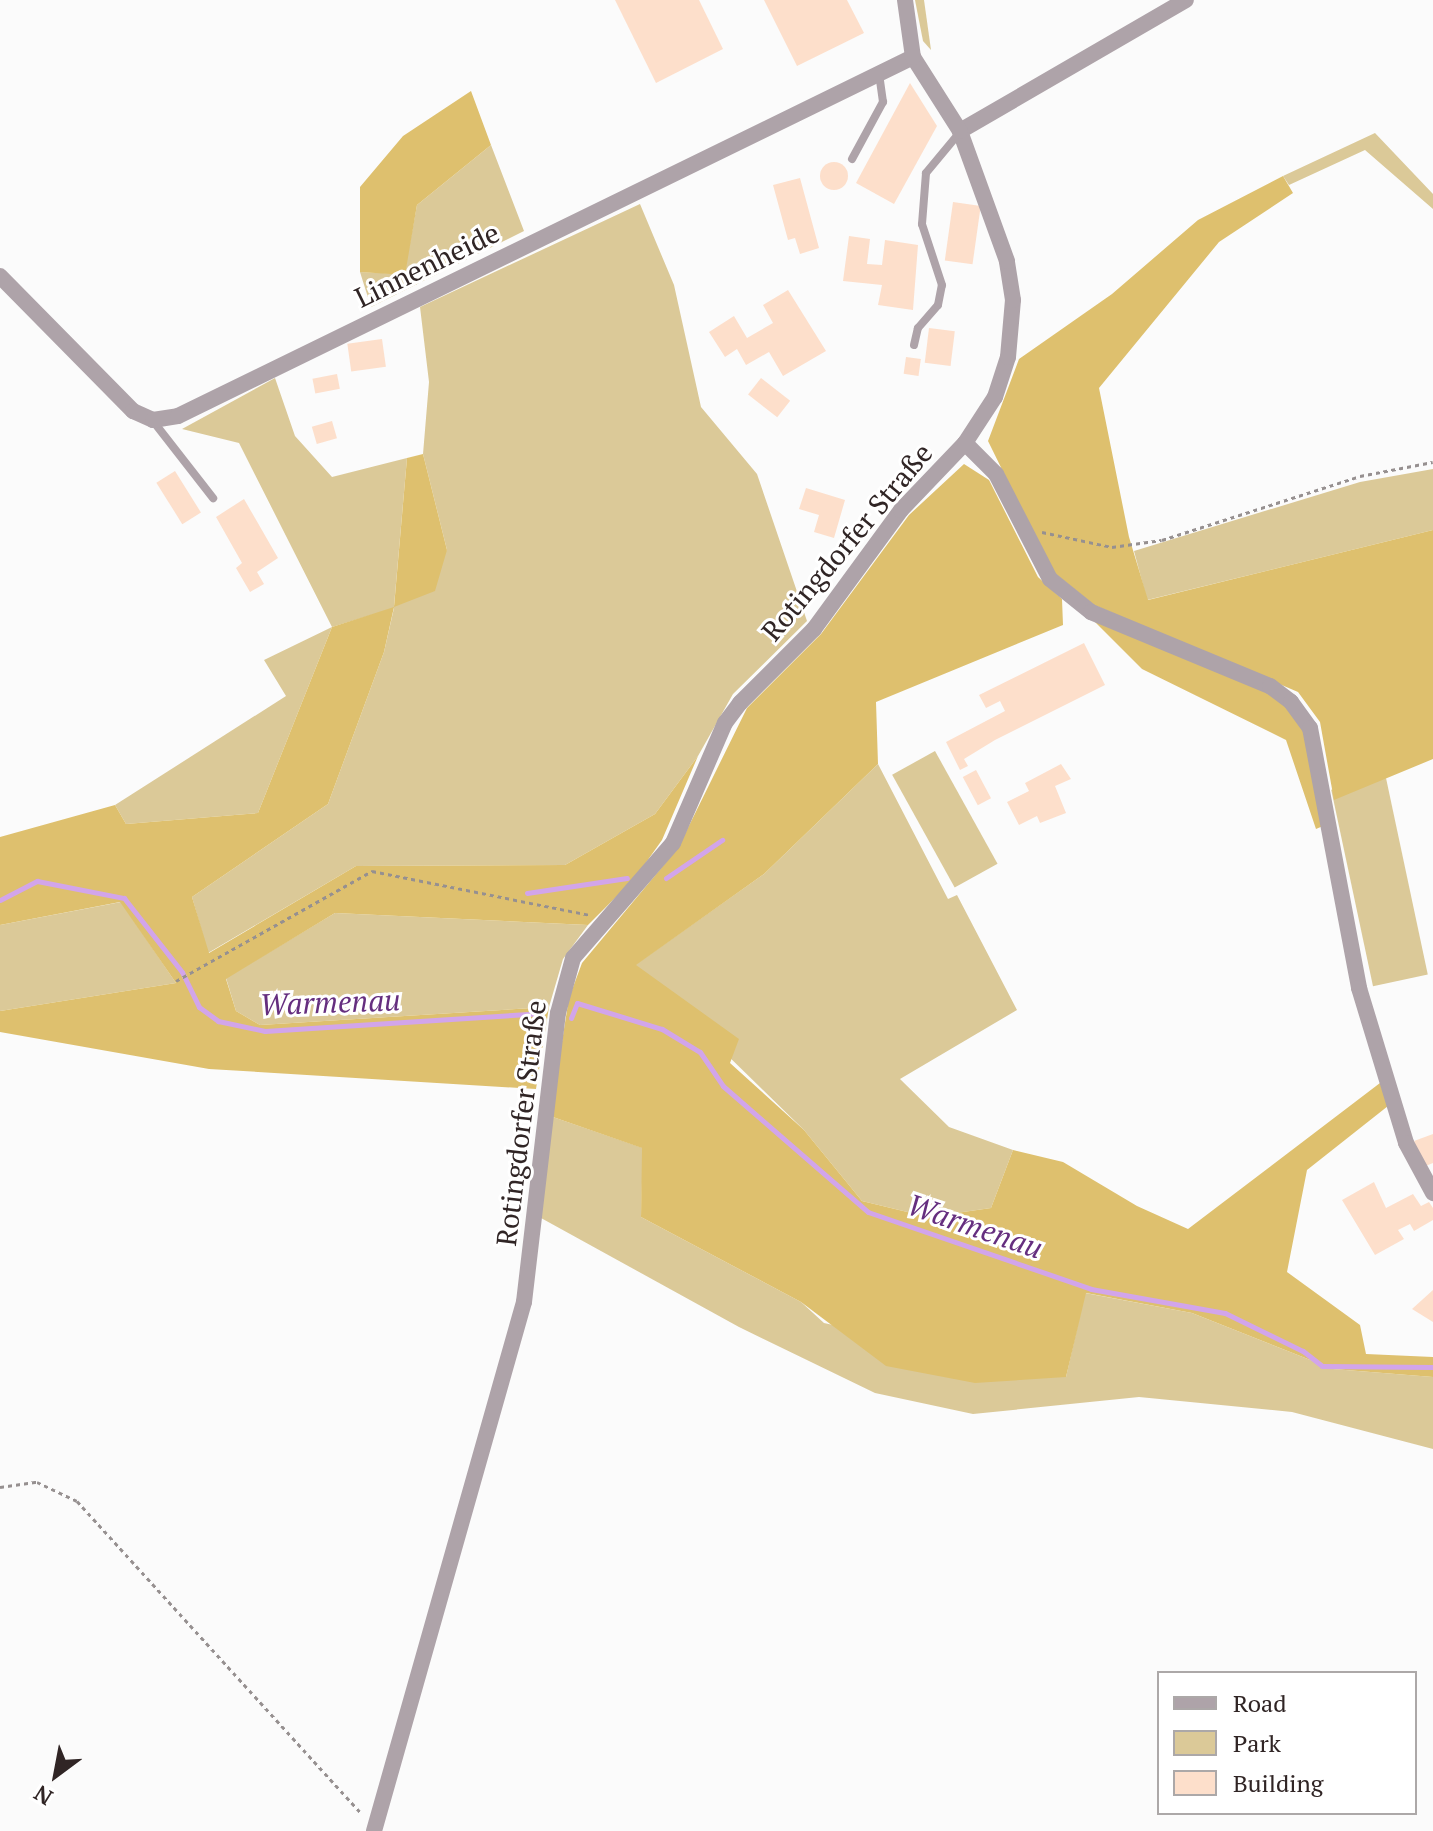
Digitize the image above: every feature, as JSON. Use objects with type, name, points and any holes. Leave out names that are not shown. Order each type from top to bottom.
[{"type":"street","points":[[905,0],[913,57]]},
{"type":"street","points":[[960,131],[1186,0]]},
{"type":"street","name":"Linnenheide","points":[[153,420],[178,416],[913,57]]},
{"type":"street","name":"Rotingdorfer Straße","points":[[376,1825],[524,1302],[558,1013],[573,958],[606,918],[641,885],[673,843],[725,723],[740,703],[814,629],[901,510],[965,443],[995,397],[1008,357],[1013,300],[1007,261],[960,131],[913,57]]},
{"type":"street","points":[[0,276],[133,411],[153,420]]},
{"type":"street","name":"Rotingdorfer Straße","points":[[965,443],[996,474],[1050,579],[1091,612],[1270,686],[1291,702],[1310,728],[1359,988],[1406,1143],[1433,1193]]},
{"type":"lane","points":[[852,159],[883,102],[879,73]]},
{"type":"lane","points":[[914,345],[918,328],[938,305],[942,285],[922,224],[926,173],[960,131]]},
{"type":"lane","points":[[153,420],[213,498]]},
{"type":"path","points":[[1020,525],[1071,542],[1112,547],[1162,540],[1360,476],[1433,462]]},
{"type":"path","points":[[176,981],[372,871],[606,918]]},
{"type":"path","points":[[0,1487],[37,1482],[77,1501],[358,1812],[376,1825]]},
{"type":"green space","points":[[915,0],[924,0],[931,50],[923,41]]},
{"type":"green space","points":[[1375,133],[1433,194],[1433,209],[1365,150],[1289,185],[1283,176]]},
{"type":"green space","points":[[491,145],[524,231],[371,307],[360,272],[404,274],[417,205]]},
{"type":"green space","points":[[640,204],[674,285],[701,407],[757,474],[807,621],[733,694],[698,756],[655,814],[565,865],[356,866],[208,953],[192,897],[328,804],[384,652],[394,608],[332,627],[239,443],[182,429],[275,378],[295,436],[332,477],[407,458],[394,606],[447,550],[423,454],[429,382],[420,307]]},
{"type":"green space","points":[[1433,469],[1433,530],[1147,600],[1134,551],[1360,482]]},
{"type":"green space","points":[[332,627],[258,813],[126,824],[115,805],[286,696],[264,660]]},
{"type":"green space","points":[[935,751],[998,864],[955,888],[892,775]]},
{"type":"green space","points":[[878,764],[948,899],[957,895],[1017,1010],[900,1079],[949,1127],[1013,1150],[991,1208],[928,1217],[862,1201],[804,1130],[635,965],[764,874]]},
{"type":"green space","points":[[1386,778],[1428,975],[1373,986],[1331,790]]},
{"type":"green space","points":[[121,902],[176,983],[0,1011],[0,925]]},
{"type":"green space","points":[[335,913],[588,925],[563,959],[549,1007],[260,1025],[236,1011],[226,978]]},
{"type":"green space","points":[[550,1116],[643,1148],[641,1217],[801,1302],[824,1323],[1066,1377],[1085,1293],[1192,1313],[1333,1369],[1433,1377],[1433,1449],[1292,1412],[1139,1397],[973,1414],[875,1393],[739,1327],[541,1218]]},
{"type":"shaded area","points":[[471,91],[491,145],[417,205],[405,275],[360,272],[360,187],[403,136]]},
{"type":"shaded area","points":[[1283,176],[1293,193],[1219,242],[1099,388],[1129,537],[1148,600],[1433,530],[1433,759],[1334,800],[1320,722],[1298,692],[1094,605],[1052,571],[988,441],[1019,359],[1112,294],[1198,220]]},
{"type":"shaded area","points":[[423,454],[447,550],[435,591],[394,607],[407,458]]},
{"type":"shaded area","points":[[964,464],[989,480],[1038,577],[1062,599],[1063,625],[876,702],[878,764],[764,874],[636,965],[739,1039],[730,1063],[804,1130],[862,1201],[928,1217],[991,1208],[1013,1150],[1063,1162],[1137,1206],[1188,1229],[1380,1083],[1388,1106],[1307,1170],[1287,1272],[1360,1325],[1366,1354],[1433,1357],[1433,1377],[1333,1369],[1192,1313],[1086,1293],[1066,1377],[975,1383],[886,1366],[801,1302],[641,1217],[642,1148],[550,1116],[569,998],[582,963],[678,848],[747,708],[821,634],[909,515]]},
{"type":"shaded area","points":[[394,607],[384,652],[328,804],[192,897],[209,953],[356,866],[565,865],[655,814],[698,756],[662,840],[635,878],[588,925],[335,913],[226,979],[236,1011],[260,1025],[549,1007],[536,1089],[209,1069],[0,1032],[0,1011],[176,983],[120,902],[0,925],[0,837],[115,805],[126,824],[258,813],[332,627]]},
{"type":"shaded area","points":[[1090,617],[1266,691],[1285,705],[1304,732],[1323,826],[1316,829],[1286,740],[1142,669]]},
{"type":"building","points":[[615,0],[699,0],[723,49],[656,83]]},
{"type":"building","points":[[764,0],[847,0],[864,33],[797,66]]},
{"type":"building","points":[[910,83],[937,126],[894,204],[856,183]]},
{"type":"building","points":[[834,162],[844,166],[848,176],[844,186],[834,190],[824,186],[820,176],[824,166]]},
{"type":"building","points":[[800,178],[819,248],[800,254],[795,238],[788,240],[773,185]]},
{"type":"building","points":[[953,202],[981,206],[973,264],[945,260]]},
{"type":"building","points":[[849,236],[870,239],[867,264],[882,265],[885,240],[918,245],[913,310],[878,305],[882,285],[843,281]]},
{"type":"building","points":[[788,290],[826,351],[783,376],[769,352],[746,365],[737,349],[725,357],[709,332],[734,316],[747,338],[773,323],[763,305]]},
{"type":"building","points":[[929,328],[955,331],[951,366],[925,363]]},
{"type":"building","points":[[382,339],[386,367],[351,372],[347,344]]},
{"type":"building","points":[[906,357],[921,359],[918,376],[904,374]]},
{"type":"building","points":[[337,374],[340,389],[315,393],[312,379]]},
{"type":"building","points":[[761,378],[790,401],[777,417],[748,395]]},
{"type":"building","points":[[332,421],[337,438],[317,444],[312,427]]},
{"type":"building","points":[[175,471],[201,513],[182,524],[156,483]]},
{"type":"building","points":[[806,488],[845,500],[834,538],[814,532],[819,515],[799,509]]},
{"type":"building","points":[[244,499],[278,558],[257,572],[264,584],[250,592],[236,568],[242,563],[216,517]]},
{"type":"building","points":[[1084,643],[1105,685],[995,740],[964,759],[968,766],[960,770],[946,742],[1005,711],[1000,701],[986,708],[979,695]]},
{"type":"building","points":[[1061,764],[1071,779],[1055,786],[1066,813],[1040,823],[1037,816],[1019,825],[1007,802],[1029,791],[1025,783]]},
{"type":"building","points":[[976,770],[991,798],[978,805],[963,777]]},
{"type":"building","points":[[1433,1134],[1433,1163],[1423,1167],[1414,1141]]},
{"type":"building","points":[[1374,1182],[1386,1208],[1413,1194],[1421,1206],[1429,1202],[1433,1208],[1433,1220],[1414,1231],[1410,1224],[1398,1230],[1404,1239],[1375,1255],[1342,1200]]},
{"type":"building","points":[[1433,1290],[1433,1322],[1412,1309]]},
{"type":"waterway","points":[[666,878],[722,840]]},
{"type":"waterway","points":[[527,893],[627,878]]},
{"type":"waterway","name":"Warmenau","points":[[0,900],[37,881],[124,898],[182,972],[199,1007],[218,1021],[265,1031],[540,1013]]},
{"type":"waterway","name":"Warmenau","points":[[571,1018],[577,1003],[662,1029],[700,1052],[723,1086],[868,1212],[1091,1289],[1225,1313],[1303,1351],[1322,1366],[1433,1367]]}]
